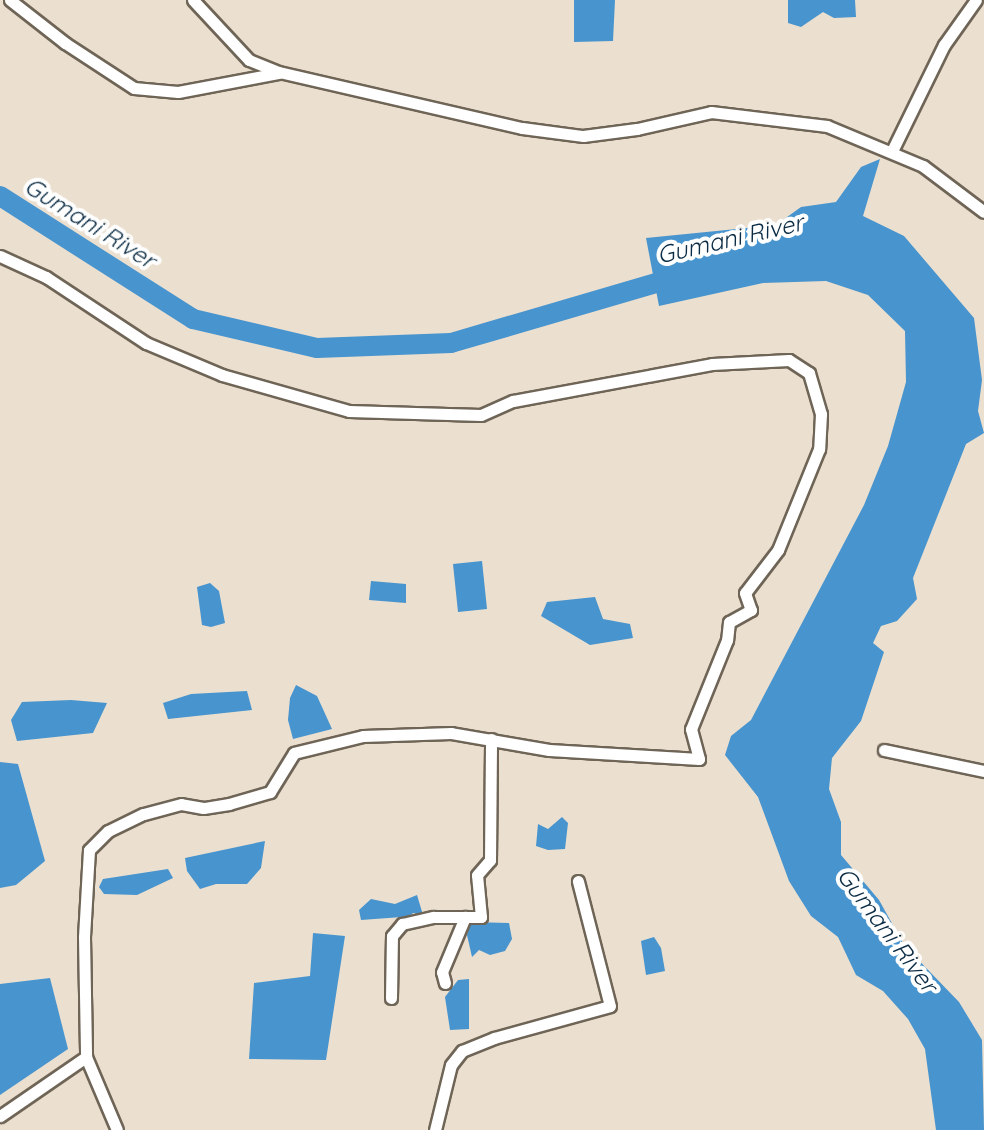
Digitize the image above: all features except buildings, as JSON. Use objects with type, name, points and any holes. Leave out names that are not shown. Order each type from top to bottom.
[{"type":"street","points":[[10,0],[65,43],[134,88],[178,92],[279,72]]},
{"type":"street","points":[[193,0],[249,60],[279,72],[522,128],[583,136],[637,129],[711,112],[827,126],[923,166],[984,212]]},
{"type":"street","points":[[892,151],[944,45],[976,0]]},
{"type":"street","points":[[0,256],[46,277],[146,343],[222,375],[349,411],[481,415],[513,401],[712,364],[789,360],[809,373],[821,414],[819,449],[778,550],[745,593],[751,610],[729,622],[727,640],[691,729],[699,759],[549,750],[451,733],[363,736],[294,753],[270,792],[203,808],[181,804],[143,814],[108,831],[89,850],[86,875],[86,1057],[117,1130]]},
{"type":"street","points":[[391,998],[392,936],[402,924],[433,917],[481,917],[477,875],[490,860],[491,739]]},
{"type":"street","points":[[884,750],[984,771]]},
{"type":"street","points":[[435,1130],[451,1065],[462,1051],[494,1038],[610,1006],[578,881]]},
{"type":"street","points":[[445,983],[442,972],[465,917]]},
{"type":"street","points":[[0,1116],[86,1057]]},
{"type":"water","points":[[574,0],[615,0],[613,41],[574,42]]},
{"type":"water","points":[[788,0],[855,0],[856,17],[834,18],[823,12],[801,27],[788,23]]},
{"type":"water","points":[[880,159],[863,216],[904,236],[974,318],[982,380],[978,411],[984,433],[966,444],[913,578],[917,599],[897,621],[881,626],[873,643],[884,652],[861,721],[832,758],[829,789],[841,822],[841,855],[879,900],[904,945],[959,1002],[982,1040],[984,1130],[936,1130],[925,1049],[908,1019],[883,991],[856,975],[838,937],[811,916],[789,881],[758,797],[725,755],[731,736],[751,720],[864,505],[888,446],[906,382],[905,331],[868,295],[826,281],[763,283],[659,306],[646,238],[776,225],[801,207],[836,202],[861,167]]},
{"type":"water","points":[[482,561],[487,609],[458,612],[453,564]]},
{"type":"water","points":[[371,581],[406,584],[406,603],[369,600]]},
{"type":"water","points":[[210,583],[219,591],[225,623],[211,627],[202,625],[197,587]]},
{"type":"water","points":[[595,597],[603,619],[630,624],[633,638],[590,645],[541,616],[547,602]]},
{"type":"water","points":[[296,685],[317,696],[332,729],[293,739],[288,720],[290,698]]},
{"type":"water","points":[[247,691],[252,710],[168,719],[163,703],[191,694]]},
{"type":"water","points":[[71,700],[107,703],[93,733],[17,741],[11,720],[22,702]]},
{"type":"water","points":[[0,762],[18,764],[45,861],[16,885],[0,888]]},
{"type":"water","points":[[562,817],[568,823],[565,849],[548,850],[536,846],[538,824],[548,829]]},
{"type":"water","points":[[265,841],[261,868],[247,884],[216,884],[200,889],[187,871],[185,858]]},
{"type":"water","points":[[168,869],[173,878],[137,895],[104,894],[99,887],[103,879]]},
{"type":"water","points":[[417,895],[423,915],[413,913],[405,920],[402,917],[361,920],[359,910],[371,899],[395,904]]},
{"type":"water","points":[[471,922],[509,923],[512,939],[505,951],[490,955],[479,950],[472,957],[467,935]]},
{"type":"water","points":[[313,933],[345,936],[326,1060],[249,1059],[254,983],[310,976]]},
{"type":"water","points":[[654,937],[661,948],[665,971],[646,975],[641,941]]},
{"type":"water","points":[[50,978],[68,1049],[0,1095],[0,984]]},
{"type":"water","points":[[469,979],[469,1029],[450,1030],[445,997],[458,980]]},
{"type":"waterway","name":"Gumani River","points":[[0,196],[193,319],[317,348],[451,343],[680,276]]}]
